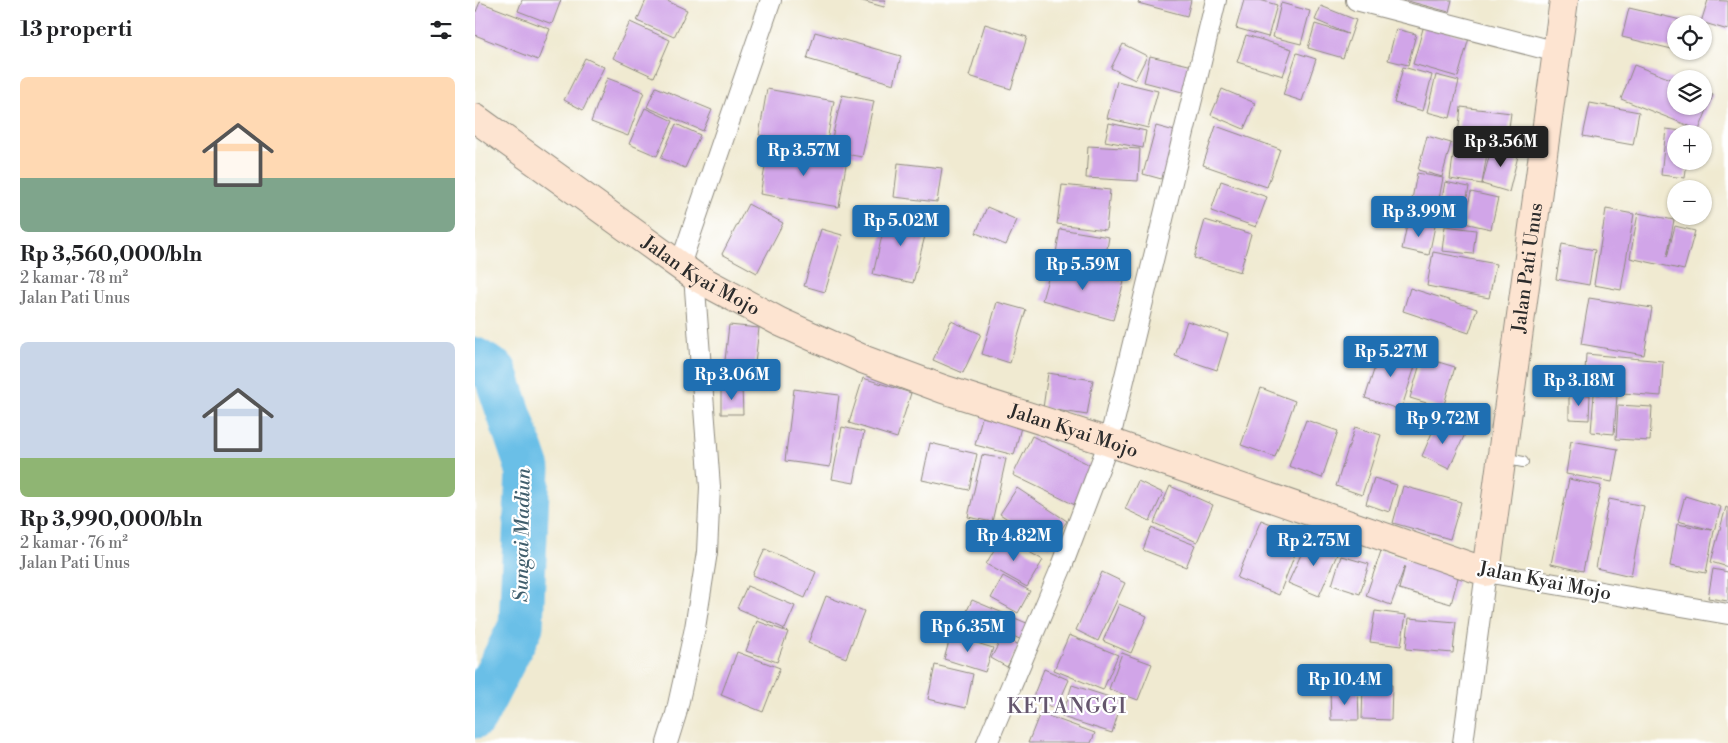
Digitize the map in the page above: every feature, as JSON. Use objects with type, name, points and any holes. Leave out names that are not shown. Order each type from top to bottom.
[{"type":"street","points":[[667,743],[676,714],[695,628],[707,552],[710,487],[687,270],[771,0]]},
{"type":"street","points":[[987,743],[1062,566],[1109,442],[1216,0]]},
{"type":"street","points":[[1356,0],[1557,52]]},
{"type":"street","name":"Jalan Pati Unus","points":[[1463,743],[1486,572],[1513,460],[1564,0]]},
{"type":"street","name":"Jalan Kyai Mojo","points":[[475,118],[687,270],[780,322],[865,360],[943,389],[1109,442],[1486,572],[1728,614]]},
{"type":"building","points":[[522,0],[561,0],[552,24],[518,11]]},
{"type":"building","points":[[646,0],[665,0],[687,10],[674,37],[637,21]]},
{"type":"building","points":[[859,0],[886,0],[884,7]]},
{"type":"building","points":[[1139,0],[1191,0],[1187,16],[1138,3]]},
{"type":"building","points":[[1244,0],[1260,0],[1277,5],[1268,37],[1236,28]]},
{"type":"building","points":[[1404,0],[1452,0],[1449,12]]},
{"type":"building","points":[[1708,0],[1728,1],[1728,30],[1712,25],[1712,15],[1703,15]]},
{"type":"building","points":[[480,2],[550,29],[538,60],[475,35],[475,14]]},
{"type":"building","points":[[1281,3],[1310,11],[1301,44],[1273,37]]},
{"type":"building","points":[[1321,6],[1356,20],[1343,58],[1308,48],[1315,24],[1348,34],[1315,20]]},
{"type":"building","points":[[1629,8],[1667,17],[1667,48],[1622,37]]},
{"type":"building","points":[[630,22],[670,40],[654,77],[613,58]]},
{"type":"building","points":[[985,24],[1027,37],[1011,89],[969,76]]},
{"type":"building","points":[[1424,25],[1469,38],[1458,77],[1413,64]]},
{"type":"building","points":[[1396,29],[1416,34],[1408,65],[1388,60]]},
{"type":"building","points":[[815,32],[901,56],[894,84],[807,59]]},
{"type":"building","points":[[1246,35],[1292,49],[1283,76],[1237,62]]},
{"type":"building","points":[[1123,44],[1147,56],[1135,80],[1111,68]]},
{"type":"building","points":[[1297,53],[1316,59],[1302,101],[1283,95]]},
{"type":"building","points":[[1150,56],[1193,66],[1186,93],[1144,82]]},
{"type":"building","points":[[585,58],[604,67],[583,110],[564,100]]},
{"type":"building","points":[[1634,65],[1667,78],[1667,115],[1705,115],[1701,125],[1686,125],[1621,99]]},
{"type":"building","points":[[1403,67],[1432,75],[1423,111],[1394,103]]},
{"type":"building","points":[[1436,75],[1459,81],[1450,118],[1427,112]]},
{"type":"building","points":[[607,78],[644,92],[628,136],[591,122]]},
{"type":"building","points":[[1117,81],[1158,91],[1148,128],[1107,118]]},
{"type":"building","points":[[656,87],[712,110],[703,131],[647,107]]},
{"type":"building","points":[[767,89],[834,101],[826,147],[759,135]]},
{"type":"building","points":[[1222,89],[1255,103],[1244,129],[1211,115]]},
{"type":"building","points":[[842,95],[874,101],[862,157],[829,151]]},
{"type":"building","points":[[1590,103],[1639,112],[1633,145],[1583,136]]},
{"type":"building","points":[[1461,107],[1511,113],[1507,142],[1458,135]]},
{"type":"building","points":[[645,108],[673,121],[657,156],[629,144]]},
{"type":"building","points":[[1109,123],[1146,131],[1143,148],[1105,141]]},
{"type":"building","points":[[676,124],[700,135],[685,168],[661,158]]},
{"type":"building","points":[[1156,126],[1182,133],[1169,181],[1143,174]]},
{"type":"building","points":[[1216,126],[1280,149],[1267,187],[1203,165]]},
{"type":"building","points":[[1666,129],[1667,170],[1686,170],[1685,178],[1661,175]]},
{"type":"building","points":[[1427,136],[1451,143],[1442,177],[1418,170]]},
{"type":"building","points":[[1455,142],[1488,147],[1482,184],[1450,179]]},
{"type":"building","points":[[1492,145],[1519,152],[1509,192],[1482,184]]},
{"type":"building","points":[[769,146],[847,159],[839,207],[760,194]]},
{"type":"building","points":[[1088,146],[1140,149],[1138,181],[1086,178]]},
{"type":"building","points":[[898,163],[942,168],[937,202],[894,197]]},
{"type":"building","points":[[1417,173],[1443,178],[1435,220],[1409,215]]},
{"type":"building","points":[[1221,181],[1267,197],[1256,227],[1211,211]]},
{"type":"building","points":[[1445,182],[1469,187],[1462,224],[1438,219]]},
{"type":"building","points":[[1062,185],[1110,190],[1106,230],[1057,224]]},
{"type":"building","points":[[1471,192],[1498,198],[1491,229],[1464,223]]},
{"type":"building","points":[[748,204],[783,223],[757,273],[722,254]]},
{"type":"building","points":[[987,207],[1017,220],[1006,245],[976,233]]},
{"type":"building","points":[[1606,209],[1634,214],[1621,290],[1594,285]]},
{"type":"building","points":[[888,210],[929,220],[913,283],[873,274]]},
{"type":"building","points":[[1638,213],[1667,219],[1667,225],[1673,225],[1667,257],[1675,226],[1695,231],[1684,270],[1630,258]]},
{"type":"building","points":[[1205,220],[1251,234],[1240,272],[1194,258]]},
{"type":"building","points":[[1408,220],[1435,226],[1429,255],[1402,249]]},
{"type":"building","points":[[1445,226],[1476,230],[1473,254],[1442,251]]},
{"type":"building","points":[[821,229],[842,235],[825,292],[804,286]]},
{"type":"building","points":[[1060,229],[1109,237],[1104,267],[1055,259]]},
{"type":"building","points":[[1562,244],[1595,250],[1589,285],[1556,279]]},
{"type":"building","points":[[1433,252],[1496,264],[1489,298],[1427,286]]},
{"type":"building","points":[[1053,261],[1124,282],[1113,320],[1042,300]]},
{"type":"building","points":[[1410,288],[1477,309],[1469,333],[1403,311]]},
{"type":"building","points":[[1589,298],[1652,308],[1644,355],[1581,344]]},
{"type":"building","points":[[997,302],[1026,310],[1010,363],[982,354]]},
{"type":"building","points":[[951,321],[981,334],[963,373],[933,360]]},
{"type":"building","points":[[1187,321],[1228,334],[1217,370],[1175,356]]},
{"type":"building","points":[[729,325],[759,328],[753,381],[723,378]]},
{"type":"building","points":[[1382,345],[1418,357],[1401,410],[1365,398]]},
{"type":"building","points":[[1586,354],[1663,361],[1661,396],[1584,390]]},
{"type":"building","points":[[1422,357],[1455,367],[1443,408],[1410,398]]},
{"type":"building","points":[[1048,373],[1093,380],[1087,415],[1043,408]]},
{"type":"building","points":[[863,378],[911,393],[897,438],[849,423]]},
{"type":"building","points":[[742,387],[743,414],[721,414],[721,388]]},
{"type":"building","points":[[1261,388],[1295,401],[1275,457],[1241,445]]},
{"type":"building","points":[[794,389],[839,395],[830,467],[785,461]]},
{"type":"building","points":[[1569,394],[1590,395],[1589,420],[1569,419]]},
{"type":"building","points":[[1594,394],[1617,396],[1614,434],[1591,432]]},
{"type":"building","points":[[1618,405],[1652,407],[1650,441],[1616,439]]},
{"type":"building","points":[[982,417],[1021,427],[1014,455],[975,445]]},
{"type":"building","points":[[1306,420],[1338,431],[1322,478],[1289,466]]},
{"type":"building","points":[[1437,421],[1465,434],[1449,469],[1422,456]]},
{"type":"building","points":[[842,427],[864,432],[854,483],[832,479]]},
{"type":"building","points":[[1355,427],[1381,435],[1362,495],[1336,486]]},
{"type":"building","points":[[1032,436],[1094,467],[1075,505],[1013,475]]},
{"type":"building","points":[[1571,441],[1618,449],[1612,482],[1566,474]]},
{"type":"building","points":[[930,443],[977,454],[969,490],[922,480]]},
{"type":"building","points":[[982,455],[1006,459],[992,522],[968,517]]},
{"type":"building","points":[[1374,478],[1397,485],[1389,512],[1366,504]]},
{"type":"building","points":[[1569,479],[1601,486],[1583,571],[1551,564]]},
{"type":"building","points":[[1138,481],[1163,493],[1150,521],[1125,509]]},
{"type":"building","points":[[1170,486],[1213,505],[1197,542],[1154,523]]},
{"type":"building","points":[[1403,486],[1461,502],[1450,539],[1393,523]]},
{"type":"building","points":[[1017,488],[1067,521],[1049,547],[1000,514]]},
{"type":"building","points":[[1685,496],[1721,507],[1714,531],[1706,573],[1670,566],[1677,524],[1712,530],[1678,521]]},
{"type":"building","points":[[1609,499],[1644,506],[1631,576],[1596,568]]},
{"type":"building","points":[[1726,507],[1728,508],[1728,567],[1711,562]]},
{"type":"building","points":[[1261,520],[1302,536],[1279,595],[1237,578]]},
{"type":"building","points":[[1151,528],[1195,545],[1186,567],[1143,550]]},
{"type":"building","points":[[1002,536],[1043,560],[1027,587],[986,564]]},
{"type":"building","points":[[1309,537],[1339,550],[1319,596],[1288,583]]},
{"type":"building","points":[[765,549],[816,572],[805,598],[753,575]]},
{"type":"building","points":[[1381,551],[1459,574],[1451,604],[1399,589],[1405,566],[1391,605],[1366,596]]},
{"type":"building","points":[[1341,556],[1369,564],[1360,594],[1332,585]]},
{"type":"building","points":[[1713,569],[1728,572],[1728,601],[1708,598]]},
{"type":"building","points":[[1102,572],[1125,583],[1098,641],[1076,630]]},
{"type":"building","points":[[1003,576],[1030,591],[1018,613],[991,598]]},
{"type":"building","points":[[747,586],[795,606],[785,629],[737,608]]},
{"type":"building","points":[[826,596],[864,611],[846,658],[808,643]]},
{"type":"building","points":[[972,600],[1029,624],[1022,640],[965,615]]},
{"type":"building","points":[[1119,604],[1147,616],[1131,653],[1103,641]]},
{"type":"building","points":[[1375,611],[1406,615],[1401,646],[1370,642]]},
{"type":"building","points":[[1409,618],[1456,622],[1453,653],[1406,649]]},
{"type":"building","points":[[757,621],[788,632],[777,662],[746,651]]},
{"type":"building","points":[[951,635],[993,648],[985,672],[944,659]]},
{"type":"building","points":[[1069,635],[1118,655],[1103,690],[1054,670]]},
{"type":"building","points":[[1003,636],[1019,645],[1007,667],[991,658]]},
{"type":"building","points":[[737,652],[780,668],[763,712],[721,695]]},
{"type":"building","points":[[1122,653],[1152,664],[1138,700],[1109,689]]},
{"type":"building","points":[[935,665],[973,674],[966,708],[928,699]]},
{"type":"building","points":[[1044,669],[1069,680],[1056,709],[1032,699]]},
{"type":"building","points":[[1363,684],[1392,685],[1391,720],[1362,719]]},
{"type":"building","points":[[1072,685],[1122,701],[1112,733],[1062,717]]},
{"type":"building","points":[[1358,691],[1359,720],[1331,720],[1330,692]]},
{"type":"building","points":[[1040,713],[1095,733],[1091,743],[1028,743]]},
{"type":"waterway","name":"Sungai Madiun","points":[[475,360],[495,372],[528,469],[521,626],[475,716]]},
{"type":"district","name":"KETANGGI","points":[[1067,707]]}]
